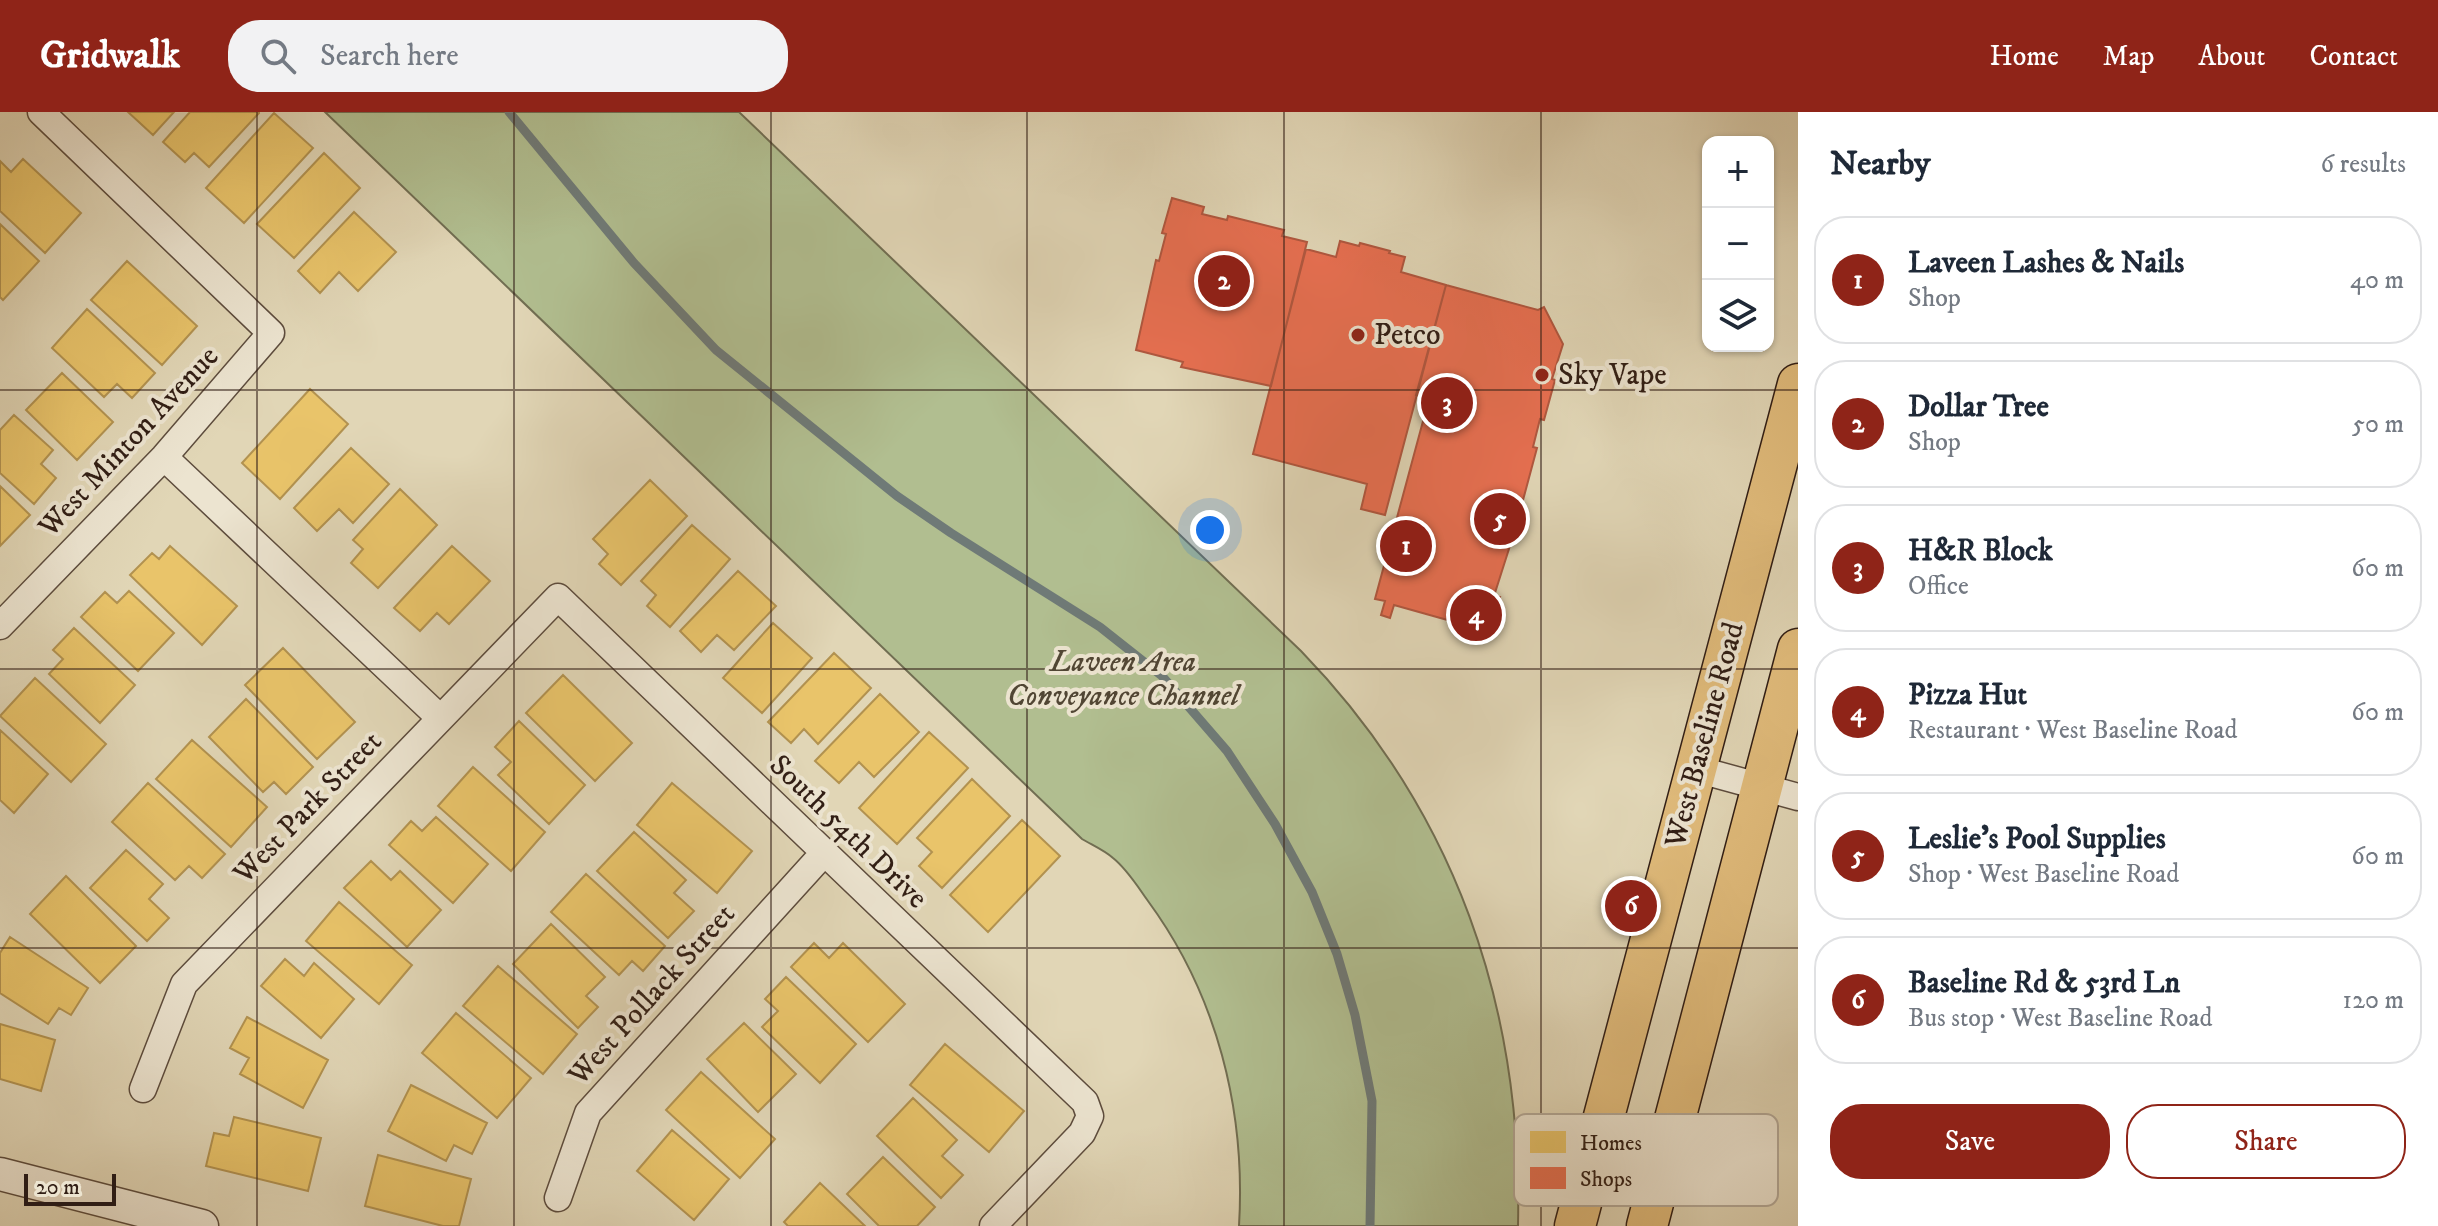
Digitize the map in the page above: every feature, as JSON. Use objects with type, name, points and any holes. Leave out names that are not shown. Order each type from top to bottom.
[{"type":"main road","name":"West Baseline Road","points":[[1605,1114],[1798,384]]},
{"type":"main road","points":[[1681,1114],[1780,792],[1798,649]]},
{"type":"main road","name":"West Baseline Road","points":[[1575,1226],[1580,1206]]},
{"type":"main road","points":[[1647,1226],[1653,1206]]},
{"type":"street","name":"West Minton Avenue","points":[[0,626],[164,457],[271,333],[41,112]]},
{"type":"street","points":[[164,457],[439,717]]},
{"type":"street","name":"West Park Street","points":[[143,1089],[184,984],[558,597]]},
{"type":"street","name":"South 54th Drive","points":[[558,597],[1085,1102],[1090,1116],[1082,1133],[993,1226]]},
{"type":"street","points":[[1696,769],[1780,792]]},
{"type":"street","name":"West Pollack Street","points":[[558,1198],[588,1113],[823,854]]},
{"type":"street","points":[[0,1174],[202,1226]]},
{"type":"green space","name":"Laveen Area Conveyance Channel","points":[[325,112],[739,112],[1301,651],[1355,712],[1401,777],[1439,845],[1469,916],[1492,989],[1508,1066],[1514,1125],[1514,1206],[1518,1206],[1518,1226],[1239,1226],[1240,1183],[1231,1097],[1209,1015],[1172,937],[1128,873],[1109,855],[1082,839]]},
{"type":"building: Homes","points":[[128,112],[174,112],[153,135]]},
{"type":"building: Homes","points":[[190,112],[259,113],[209,167],[194,153],[185,162],[163,142]]},
{"type":"building: Homes","points":[[274,113],[313,148],[244,223],[206,188]]},
{"type":"building: Homes","points":[[324,153],[360,188],[294,258],[257,224]]},
{"type":"building: Homes","points":[[23,159],[81,213],[45,253],[0,211],[0,161],[11,172]]},
{"type":"building: Homes","points":[[354,212],[396,252],[358,291],[339,272],[320,293],[298,271]]},
{"type":"building: Homes","points":[[0,224],[39,261],[3,300],[0,297]]},
{"type":"building: Homes","points":[[127,261],[197,326],[162,365],[91,300]]},
{"type":"building: Homes","points":[[87,309],[155,373],[132,398],[117,384],[104,397],[52,348]]},
{"type":"building: Homes","points":[[62,373],[113,422],[77,460],[26,410]]},
{"type":"building: Homes","points":[[310,389],[348,424],[280,499],[242,463]]},
{"type":"building: Homes","points":[[14,415],[53,450],[41,464],[56,478],[34,504],[0,473],[0,430]]},
{"type":"building: Homes","points":[[351,448],[389,484],[353,523],[339,509],[317,531],[294,508]]},
{"type":"building: Homes","points":[[650,480],[687,516],[621,585],[599,564],[608,554],[593,539]]},
{"type":"building: Homes","points":[[0,486],[30,515],[0,546]]},
{"type":"building: Homes","points":[[400,489],[437,525],[378,588],[351,563],[363,549],[353,540]]},
{"type":"building: Homes","points":[[692,525],[730,559],[670,627],[647,606],[656,595],[641,581]]},
{"type":"building: Homes","points":[[170,546],[237,606],[202,645],[130,575],[152,553],[159,559]]},
{"type":"building: Homes","points":[[452,546],[490,581],[449,624],[437,613],[420,631],[394,608]]},
{"type":"building: Homes","points":[[738,571],[776,606],[734,650],[717,635],[701,652],[680,631]]},
{"type":"building: Homes","points":[[129,591],[174,633],[138,671],[81,617],[105,592],[117,603]]},
{"type":"building: Homes","points":[[773,623],[812,658],[762,713],[723,678]]},
{"type":"building: Homes","points":[[74,628],[135,685],[100,723],[49,674],[63,659],[53,650]]},
{"type":"building: Homes","points":[[283,648],[355,722],[317,759],[245,685]]},
{"type":"building: Homes","points":[[834,653],[871,688],[818,744],[804,729],[791,743],[768,722]]},
{"type":"building: Homes","points":[[563,675],[632,743],[595,781],[526,713]]},
{"type":"building: Homes","points":[[35,678],[106,744],[71,782],[0,716]]},
{"type":"building: Homes","points":[[880,694],[919,732],[874,777],[859,762],[839,783],[815,761]]},
{"type":"building: Homes","points":[[246,699],[313,767],[286,794],[274,782],[263,792],[209,737]]},
{"type":"building: Homes","points":[[519,721],[585,785],[549,824],[498,775],[511,762],[495,747]]},
{"type":"building: Homes","points":[[0,730],[48,774],[14,813],[0,800]]},
{"type":"building: Homes","points":[[929,732],[968,768],[897,844],[859,808]]},
{"type":"building: Homes","points":[[192,740],[267,807],[231,847],[156,779]]},
{"type":"building: Homes","points":[[473,767],[545,832],[511,871],[438,806]]},
{"type":"building: Homes","points":[[972,779],[1010,816],[942,888],[919,866],[932,852],[917,838]]},
{"type":"building: Homes","points":[[148,783],[225,854],[202,878],[189,866],[175,880],[112,822]]},
{"type":"building: Homes","points":[[672,783],[752,851],[717,893],[637,825]]},
{"type":"building: Homes","points":[[436,817],[488,864],[453,903],[389,845],[411,821],[422,831]]},
{"type":"building: Homes","points":[[1022,820],[1060,856],[988,932],[950,895]]},
{"type":"building: Homes","points":[[634,832],[686,880],[674,893],[694,911],[668,938],[597,871]]},
{"type":"building: Homes","points":[[126,850],[163,884],[149,899],[169,918],[147,941],[90,888]]},
{"type":"building: Homes","points":[[371,861],[391,880],[400,871],[441,910],[407,947],[344,888]]},
{"type":"building: Homes","points":[[586,874],[665,946],[643,971],[632,961],[619,975],[551,912]]},
{"type":"building: Homes","points":[[66,876],[136,946],[100,983],[30,914]]},
{"type":"building: Homes","points":[[339,902],[412,965],[379,1004],[306,941]]},
{"type":"building: Homes","points":[[551,924],[605,977],[586,996],[598,1007],[578,1028],[513,964]]},
{"type":"building: Homes","points":[[10,937],[88,988],[71,1015],[59,1008],[48,1024],[0,993],[0,953]]},
{"type":"building: Homes","points":[[814,943],[829,958],[843,943],[905,1004],[868,1042],[791,967]]},
{"type":"building: Homes","points":[[285,959],[304,976],[314,963],[354,999],[321,1038],[261,986]]},
{"type":"building: Homes","points":[[498,966],[577,1034],[543,1074],[463,1006]]},
{"type":"building: Homes","points":[[786,977],[856,1044],[820,1083],[762,1027],[778,1011],[765,999]]},
{"type":"building: Homes","points":[[456,1013],[531,1078],[497,1118],[422,1053]]},
{"type":"building: Homes","points":[[247,1017],[328,1060],[303,1108],[240,1074],[249,1058],[230,1048]]},
{"type":"building: Homes","points":[[744,1023],[796,1074],[758,1112],[707,1059]]},
{"type":"building: Homes","points":[[0,1024],[55,1040],[41,1091],[0,1079]]},
{"type":"building: Homes","points":[[945,1044],[1024,1111],[989,1152],[910,1085]]},
{"type":"building: Homes","points":[[701,1072],[775,1139],[740,1178],[666,1110]]},
{"type":"building: Homes","points":[[411,1085],[487,1123],[472,1154],[454,1145],[446,1161],[388,1131]]},
{"type":"building: Homes","points":[[913,1098],[957,1140],[942,1156],[963,1175],[941,1198],[877,1136]]},
{"type":"building: Homes","points":[[234,1117],[321,1138],[308,1191],[206,1166],[214,1133],[229,1136]]},
{"type":"building: Homes","points":[[672,1130],[729,1179],[694,1220],[637,1171]]},
{"type":"building: Homes","points":[[378,1155],[471,1179],[459,1226],[443,1226],[365,1206]]},
{"type":"building: Homes","points":[[883,1157],[935,1207],[917,1226],[879,1226],[847,1194]]},
{"type":"building: Homes","points":[[820,1183],[865,1226],[788,1226],[784,1222]]},
{"type":"building: Shops","points":[[1172,198],[1204,207],[1202,214],[1227,220],[1228,216],[1284,230],[1282,236],[1307,242],[1271,386],[1181,367],[1183,362],[1136,350],[1156,260],[1159,261],[1166,234],[1162,233]]},
{"type":"building: Shops","name":"Petco","points":[[1340,241],[1359,246],[1360,243],[1405,257],[1401,272],[1446,285],[1385,515],[1361,509],[1367,484],[1253,454],[1306,249],[1336,257]]},
{"type":"building: Shops","points":[[1446,285],[1538,310],[1544,307],[1563,344],[1544,420],[1540,419],[1533,447],[1537,448],[1523,500],[1519,499],[1511,529],[1515,530],[1494,596],[1500,597],[1490,636],[1394,605],[1390,618],[1381,615],[1385,601],[1375,599],[1429,399],[1416,395]]},
{"type":"waterway","points":[[509,112],[634,263],[716,350],[897,496],[1100,627],[1162,676],[1227,751],[1275,824],[1312,892],[1337,954],[1355,1015],[1372,1101],[1370,1226]]},
{"type":"place","name":"Dollar Tree","points":[[1224,281]]},
{"type":"place","name":"Petco","points":[[1358,335]]},
{"type":"place","name":"Sky Vape","points":[[1542,375]]},
{"type":"place","name":"H&R Block","points":[[1447,403]]},
{"type":"place","name":"Leslie's Pool Supplies","points":[[1500,519]]},
{"type":"place","name":"Laveen Lashes & Nails","points":[[1406,546]]},
{"type":"place","name":"Pizza Hut","points":[[1476,615]]},
{"type":"place","name":"Baseline Rd & 53rd Ln","points":[[1631,906]]}]
